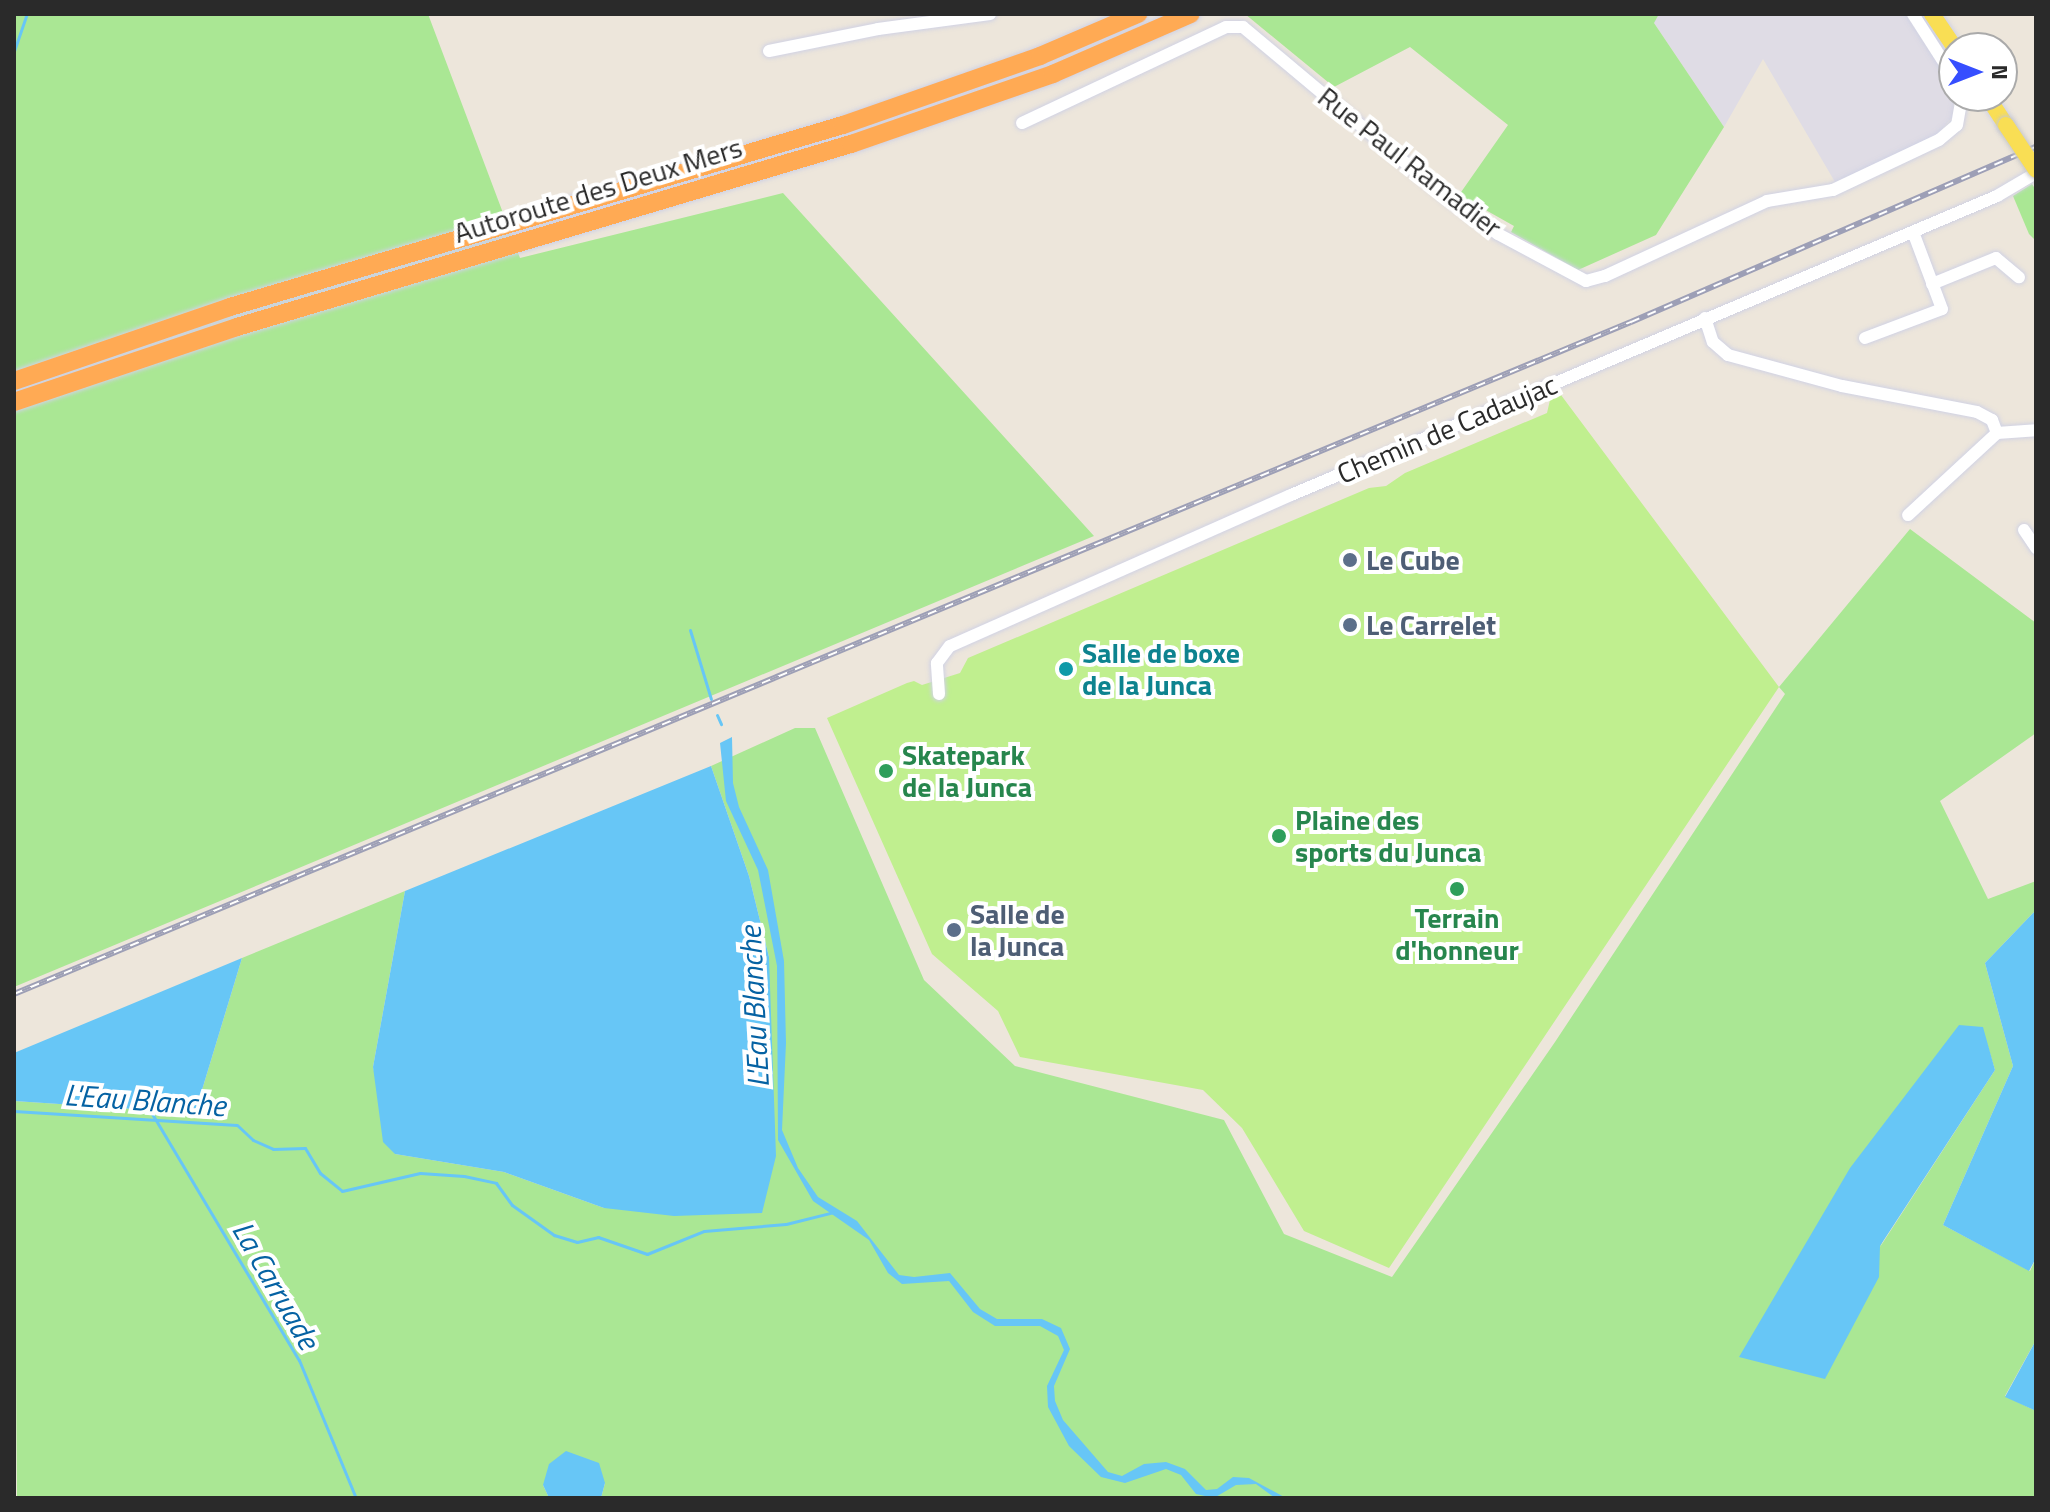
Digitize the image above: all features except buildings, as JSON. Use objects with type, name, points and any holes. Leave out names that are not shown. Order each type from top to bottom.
[{"type":"highway","name":"Autoroute des Deux Mers","points":[[14,381],[230,307],[843,125],[1040,56],[1138,14]]},
{"type":"highway","name":"Autoroute des Deux Mers","points":[[14,402],[237,327],[851,144],[1053,74],[1191,14]]},
{"type":"main road","points":[[1932,14],[1944,32]]},
{"type":"main road","points":[[1997,112],[2036,171]]},
{"type":"street","points":[[769,51],[878,29],[990,14]]},
{"type":"street","points":[[1913,14],[1938,53]]},
{"type":"street","name":"Rue Paul Ramadier","points":[[1022,123],[1226,27],[1243,27],[1445,196],[1498,234],[1586,281],[1605,276],[1776,198],[1837,188],[1939,140],[1959,122],[1960,112]]},
{"type":"street","name":"Chemin de Cadaujac","points":[[939,694],[938,660],[945,649],[956,643],[1705,318],[1997,196],[2036,171]]},
{"type":"street","points":[[1865,338],[1942,309],[1913,232]]},
{"type":"street","points":[[1932,284],[1996,258],[2019,277]]},
{"type":"street","points":[[1705,318],[1713,342],[1728,355],[1842,386],[1977,412],[1992,420],[1997,433]]},
{"type":"street","points":[[1908,515],[1997,433],[2036,430]]},
{"type":"street","points":[[2024,530],[2036,548]]},
{"type":"shaded area","points":[[1654,14],[1905,14],[1938,65],[1938,112],[1952,112],[1952,117],[1936,136],[1835,182],[1763,59],[1724,127],[1650,17]]},
{"type":"green space","points":[[14,14],[428,14],[520,258],[783,193],[1094,536],[14,987]]},
{"type":"green space","points":[[1245,14],[1659,14],[1654,23],[1724,127],[1656,235],[1578,270],[1511,232],[1514,226],[1459,195],[1508,125],[1410,47],[1334,87]]},
{"type":"green space","points":[[2032,184],[2036,190],[2036,241],[2029,234],[2013,196]]},
{"type":"green space","name":"Plaine des sports du Junca","points":[[1561,395],[1779,687],[1389,1268],[1304,1231],[1242,1128],[1203,1090],[1020,1057],[998,1011],[932,954],[827,718],[907,683],[914,681],[922,685],[960,673],[968,658],[1369,488],[1386,486],[1405,473],[1547,413],[1550,400]]},
{"type":"green space","points":[[1910,529],[2036,623],[2036,733],[1940,801],[1988,899],[2036,881],[2036,910],[1985,963],[2013,1066],[1943,1225],[2030,1271],[2036,1258],[2036,1340],[2005,1396],[2036,1411],[2036,1498],[601,1498],[605,1483],[543,1485],[549,1498],[17,1498],[14,1101],[195,1113],[242,958],[405,891],[373,1067],[395,1154],[504,1172],[604,1208],[769,957],[749,876],[711,766],[795,728],[815,728],[924,980],[1015,1066],[1224,1120],[1284,1234],[1392,1277],[1555,1042],[1785,694],[1779,687]],"holes":[[[1982,1027],[1995,1070],[1880,1247]]]},
{"type":"water","points":[[732,737],[733,783],[739,807],[768,870],[784,961],[786,1043],[782,1130],[798,1168],[818,1197],[857,1221],[899,1275],[914,1277],[950,1273],[980,1309],[997,1319],[1042,1319],[1061,1328],[1070,1349],[1054,1386],[1055,1401],[1063,1420],[1108,1472],[1122,1476],[1144,1464],[1166,1462],[1185,1469],[1206,1490],[1217,1489],[1233,1477],[1249,1478],[1286,1498],[1275,1498],[1256,1484],[1236,1485],[1214,1498],[1196,1494],[1181,1475],[1166,1469],[1125,1483],[1101,1477],[1069,1446],[1048,1407],[1047,1386],[1064,1350],[1058,1336],[1040,1326],[995,1326],[973,1312],[949,1281],[902,1284],[888,1273],[869,1240],[813,1201],[778,1140],[777,966],[758,870],[726,801],[720,743]]},
{"type":"water","points":[[711,766],[749,876],[769,957],[776,1156],[762,1213],[674,1216],[604,1208],[504,1172],[395,1154],[383,1142],[373,1067],[405,891]]},
{"type":"water","points":[[2036,910],[2036,1258],[2029,1271],[1943,1225],[2013,1066],[1985,963]]},
{"type":"water","points":[[242,958],[195,1113],[14,1101],[14,1053]]},
{"type":"water","points":[[1959,1025],[1983,1027],[1995,1070],[1880,1246],[1879,1277],[1825,1379],[1739,1357],[1850,1168]]},
{"type":"water","points":[[2036,1340],[2036,1411],[2005,1397]]},
{"type":"water","points":[[566,1451],[599,1463],[605,1483],[601,1498],[549,1498],[543,1485],[549,1464]]},
{"type":"waterway","name":"L'Eau Blanche","points":[[14,51],[27,14]]},
{"type":"waterway","name":"L'Eau Blanche","points":[[690,630],[711,699]]},
{"type":"waterway","name":"L'Eau Blanche","points":[[717,715],[721,724]]},
{"type":"waterway","name":"La Carruade","points":[[148,1107],[299,1360],[356,1498]]},
{"type":"waterway","name":"L'Eau Blanche","points":[[14,1111],[237,1125],[253,1140],[273,1149],[305,1148],[320,1173],[342,1191],[420,1173],[464,1176],[496,1183],[512,1205],[554,1235],[577,1242],[598,1237],[647,1254],[704,1231],[786,1224],[834,1212]]},
{"type":"railway","points":[[14,994],[1631,322],[2036,147]]},
{"type":"place","name":"Le Cube","points":[[1350,560]]},
{"type":"place","name":"Le Carrelet","points":[[1350,625]]},
{"type":"place","name":"Salle de boxe de la Junca","points":[[1066,669]]},
{"type":"place","name":"Skatepark de la Junca","points":[[886,771]]},
{"type":"place","name":"Plaine des sports du Junca","points":[[1279,836]]},
{"type":"place","name":"Terrain d'honneur","points":[[1457,889]]},
{"type":"place","name":"Salle de la Junca","points":[[954,930]]}]
